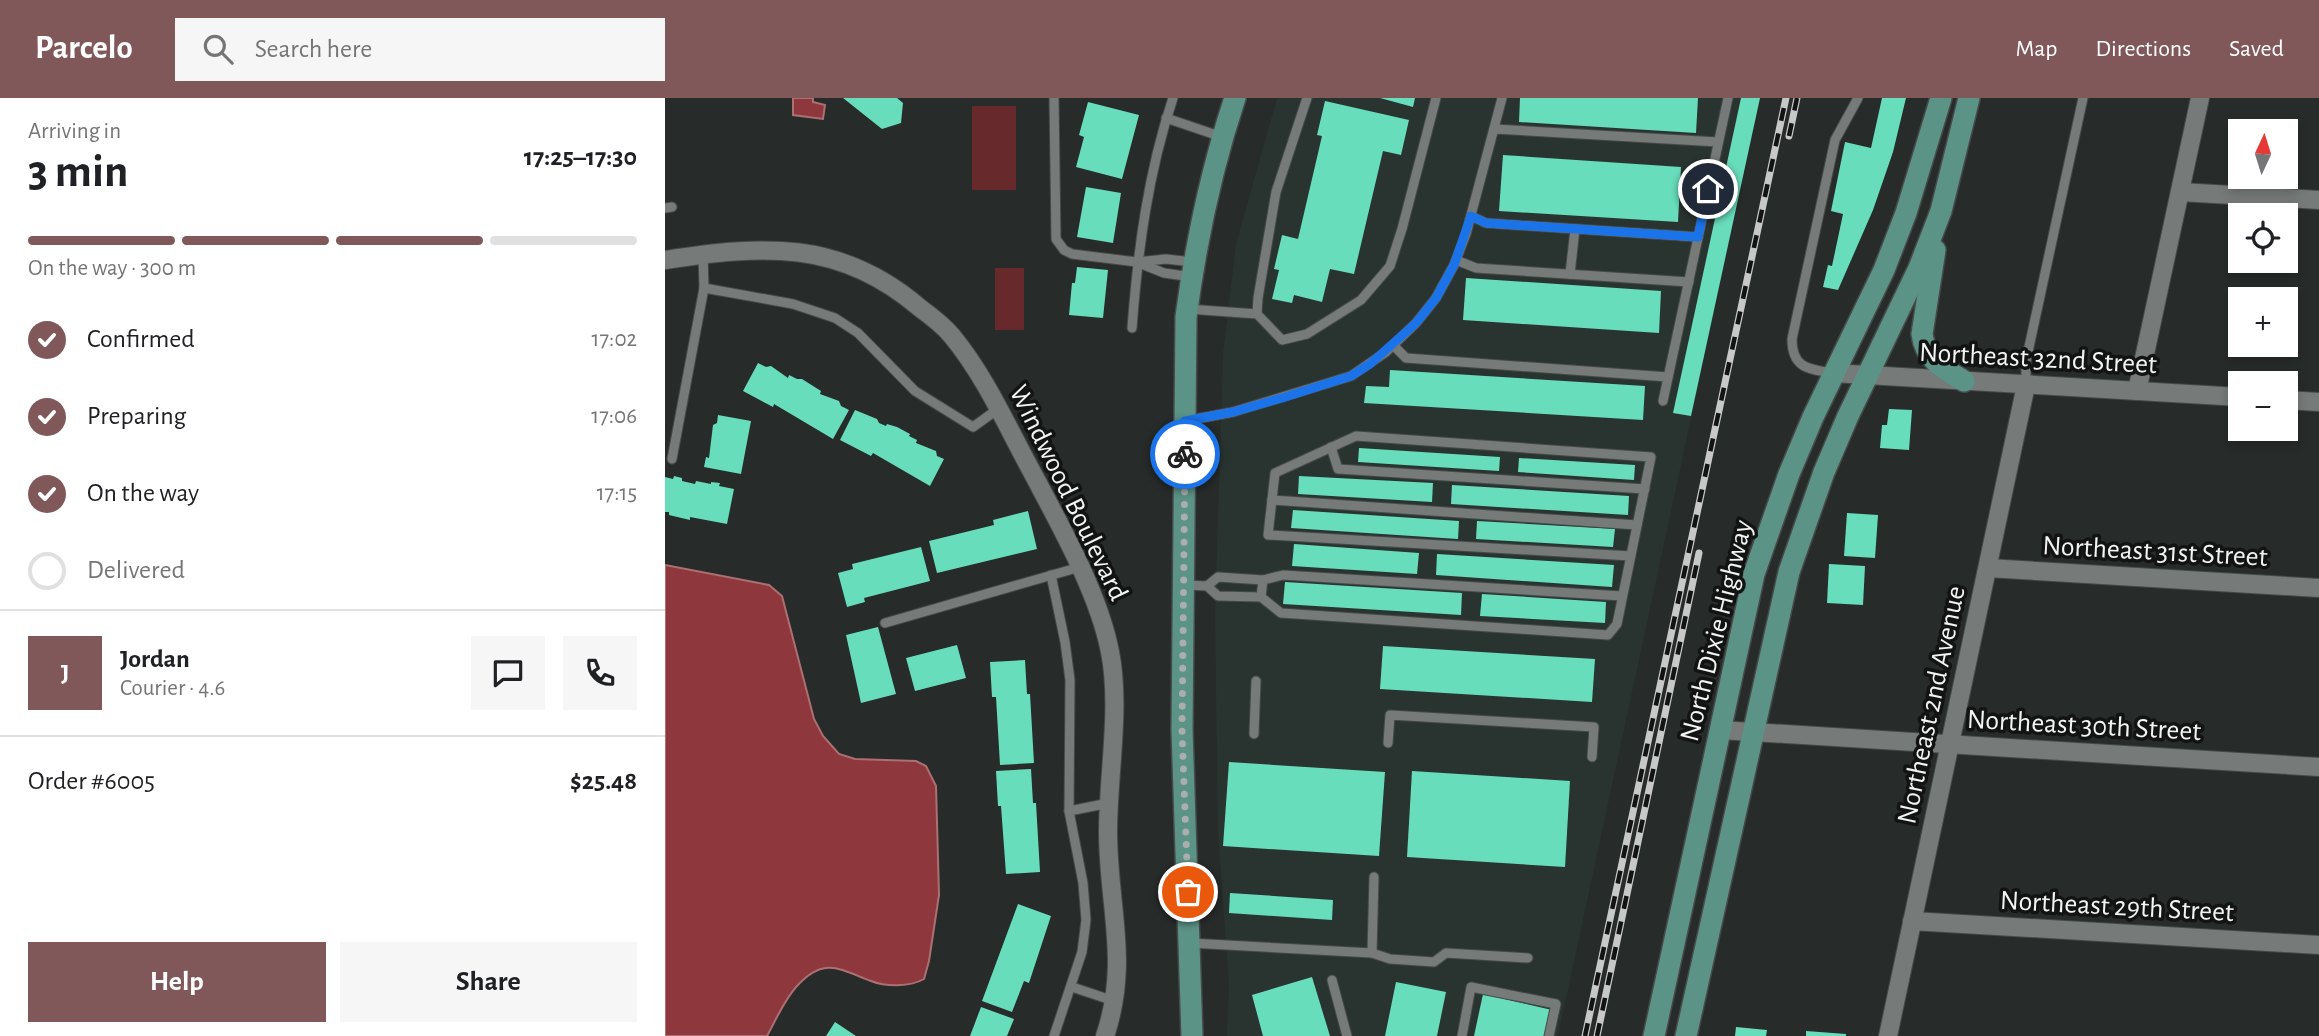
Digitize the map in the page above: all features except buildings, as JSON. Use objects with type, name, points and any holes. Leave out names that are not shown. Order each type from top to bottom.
[{"type":"main road","points":[[1192,1036],[1182,730],[1188,309],[1206,194],[1235,98]]},
{"type":"main road","name":"North Dixie Highway","points":[[1654,1036],[1754,574],[1789,474],[1893,247],[1941,98]]},
{"type":"main road","name":"North Dixie Highway","points":[[1686,1036],[1789,572],[1824,472],[1866,375],[1919,268],[1941,211],[1969,98]]},
{"type":"main road","points":[[1941,211],[1921,334],[1929,355],[1941,368],[1964,381]]},
{"type":"street","points":[[2137,391],[2200,98]]},
{"type":"street","points":[[2180,191],[2319,200]]},
{"type":"street","name":"Windwood Boulevard","points":[[665,260],[742,249],[772,249],[802,252],[850,265],[911,299],[951,334],[981,376],[1080,567],[1106,635],[1113,669],[1110,880],[1118,940],[1118,970],[1105,1036]]},
{"type":"street","name":"Northeast 32nd Street","points":[[1833,373],[2228,396]]},
{"type":"street","name":"Northeast 2nd Avenue","points":[[1888,1036],[2026,385]]},
{"type":"street","points":[[2298,401],[2319,402]]},
{"type":"street","name":"Northeast 31st Street","points":[[1988,568],[2319,588]]},
{"type":"street","name":"Northeast 30th Street","points":[[1720,730],[2319,767]]},
{"type":"street","name":"Northeast 29th Street","points":[[1912,921],[2319,945]]},
{"type":"lane","points":[[1054,98],[1056,239],[1064,250],[1072,254],[1137,262],[1166,259],[1192,270]]},
{"type":"lane","points":[[1132,328],[1137,262],[1147,191],[1173,98]]},
{"type":"lane","points":[[1257,314],[1276,192],[1307,98]]},
{"type":"lane","points":[[1188,309],[1257,314],[1282,340],[1307,334],[1361,300],[1390,266],[1436,98]]},
{"type":"lane","points":[[1185,421],[1233,412],[1351,376],[1394,345],[1416,323],[1436,298],[1456,260],[1471,216],[1502,98]]},
{"type":"lane","points":[[1663,401],[1728,98]]},
{"type":"lane","points":[[1833,373],[1812,370],[1801,364],[1794,356],[1792,339],[1835,140],[1858,98]]},
{"type":"lane","points":[[2026,385],[2026,361],[2083,98]]},
{"type":"lane","points":[[1166,118],[1222,137]]},
{"type":"lane","points":[[1494,129],[1718,142]]},
{"type":"lane","points":[[1471,216],[1486,223],[1698,237]]},
{"type":"lane","points":[[1570,274],[1575,229]]},
{"type":"lane","points":[[671,459],[704,288],[703,254]]},
{"type":"lane","points":[[1456,260],[1476,268],[1689,282]]},
{"type":"lane","points":[[1137,262],[1164,273],[1192,270]]},
{"type":"lane","points":[[704,288],[793,304],[835,318],[858,332],[915,391],[973,427],[998,409]]},
{"type":"lane","points":[[1394,345],[1406,358],[1668,377]]},
{"type":"lane","points":[[1184,585],[1207,586],[1218,596],[1261,597],[1281,613],[1608,635],[1617,624],[1622,596],[1631,556],[1645,489],[1651,457],[1356,436],[1275,473],[1268,536],[1631,556]]},
{"type":"lane","points":[[1331,447],[1338,469],[1645,489]]},
{"type":"lane","points":[[1272,500],[1637,525]]},
{"type":"lane","points":[[885,623],[1080,567]]},
{"type":"lane","points":[[1051,575],[1070,680],[1069,811],[1083,883],[1086,920],[1082,952],[1054,1036]]},
{"type":"lane","points":[[1207,586],[1218,577],[1263,580],[1283,575],[1622,596]]},
{"type":"lane","points":[[1261,597],[1263,580]]},
{"type":"lane","points":[[1254,734],[1256,681]]},
{"type":"lane","points":[[1388,743],[1390,715],[1594,727],[1592,757]]},
{"type":"lane","points":[[1069,811],[1109,803]]},
{"type":"lane","points":[[1372,953],[1374,877]]},
{"type":"lane","points":[[1190,943],[1372,953],[1391,959],[1433,962],[1446,953],[1528,958]]},
{"type":"lane","points":[[1332,980],[1347,1036]]},
{"type":"lane","points":[[1072,987],[1114,1001]]},
{"type":"lane","points":[[1462,1036],[1471,987],[1556,1004],[1549,1036]]},
{"type":"shaded area","points":[[793,98],[813,98],[813,102],[825,105],[823,119],[793,115]]},
{"type":"shaded area","points":[[1277,98],[1760,98],[1558,1036],[1227,1036],[1229,984],[1218,832],[1215,613],[1223,354],[1236,244]]},
{"type":"shaded area","points":[[972,106],[1016,106],[1016,190],[972,190]]},
{"type":"shaded area","points":[[995,268],[1024,268],[1024,330],[995,330]]},
{"type":"shaded area","points":[[665,565],[769,585],[782,596],[814,719],[823,736],[839,754],[855,759],[916,761],[926,766],[936,786],[939,895],[924,979],[905,985],[884,984],[842,970],[825,968],[808,976],[793,990],[767,1036],[665,1036]]},
{"type":"railway","points":[[1585,1036],[1786,98]]},
{"type":"railway","points":[[1789,136],[1797,98]]},
{"type":"railway","points":[[1597,1036],[1699,553]]},
{"type":"way so far","points":[[1185,454],[1182,730],[1188,892]]},
{"type":"route","points":[[1185,454],[1185,421],[1233,412],[1351,376],[1386,352],[1416,323],[1436,298],[1454,265],[1471,216],[1486,223],[1698,237],[1708,189]]}]
